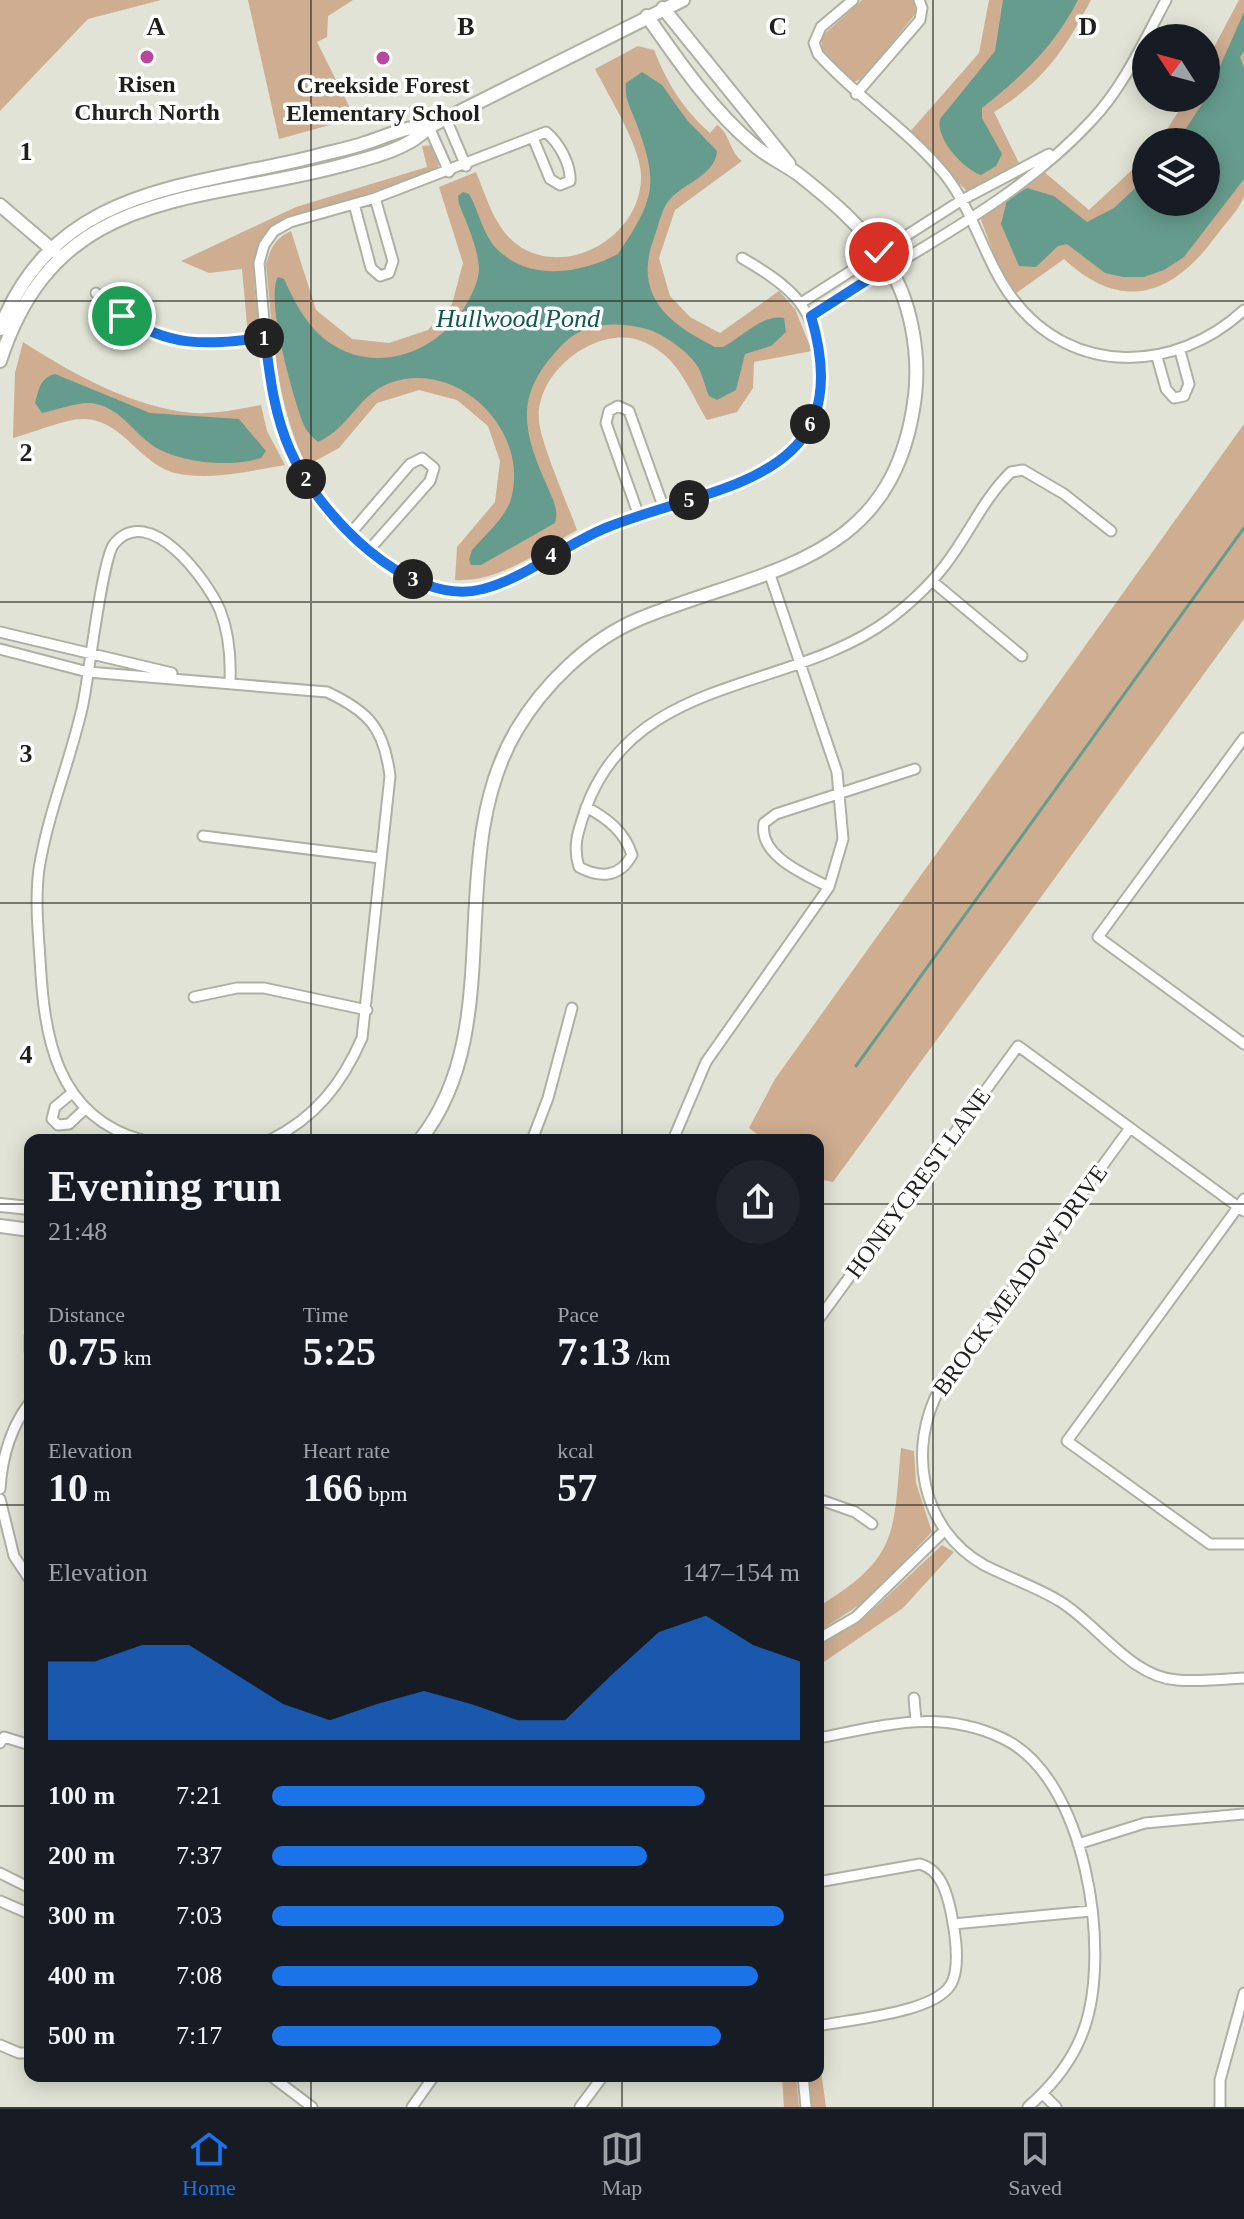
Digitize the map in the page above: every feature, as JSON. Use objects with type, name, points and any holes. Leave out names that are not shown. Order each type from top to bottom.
[{"type":"street","points":[[0,329],[24,283],[105,209],[135,197],[363,144],[415,125],[429,127],[666,4],[683,0]]},
{"type":"street","points":[[853,0],[821,27],[814,43],[818,54],[856,94],[925,154],[962,200],[996,271],[1032,322],[1092,353],[1122,358],[1157,357],[1205,341],[1244,310]]},
{"type":"street","points":[[856,94],[920,20],[919,0]]},
{"type":"street","points":[[811,316],[971,216],[1060,150],[1092,120],[1120,84],[1166,0]]},
{"type":"street","points":[[666,4],[796,173]]},
{"type":"street","points":[[425,1134],[435,1121],[458,1067],[468,1017],[481,826],[495,778],[515,733],[542,692],[590,649],[636,620],[797,565],[832,543],[871,508],[900,465],[912,421],[917,375],[912,327],[889,266],[855,222],[796,173],[756,147],[719,110],[647,16]]},
{"type":"street","points":[[446,119],[466,166]]},
{"type":"street","points":[[429,127],[449,172]]},
{"type":"street","points":[[533,138],[550,179],[560,185],[570,181],[571,171],[555,139],[546,132],[449,172],[375,198],[290,222],[274,231],[264,245],[259,263],[265,338],[277,418],[291,453],[329,512],[369,550],[409,577],[433,589],[456,592],[482,589],[509,579],[571,543],[663,506],[746,482],[773,467],[793,448],[812,422],[822,394],[822,366],[811,316],[770,274],[742,258]]},
{"type":"street","points":[[801,303],[962,200],[1060,150]]},
{"type":"street","points":[[354,204],[371,268],[380,276],[389,273],[393,261],[375,198]]},
{"type":"street","points":[[0,205],[55,252]]},
{"type":"street","points":[[0,361],[11,327],[31,288],[55,252]]},
{"type":"street","points":[[96,293],[147,332],[175,342],[201,344],[265,338]]},
{"type":"street","points":[[1157,357],[1166,389],[1174,398],[1184,396],[1189,384],[1180,351]]},
{"type":"street","points":[[639,516],[606,423],[609,411],[618,406],[629,411],[663,506]]},
{"type":"street","points":[[350,534],[410,464],[422,458],[434,468],[430,481],[369,550]]},
{"type":"street","points":[[586,807],[601,815],[628,841],[632,855],[625,868],[613,874],[590,873],[579,867],[575,854],[576,835],[586,807],[606,766],[642,729],[663,714],[691,701],[802,663],[863,636],[891,618],[932,581],[1011,472],[1023,470],[1064,494],[1111,531]]},
{"type":"street","points":[[132,1134],[86,1108],[72,1093],[56,1065],[43,1013],[36,904],[47,830],[83,704],[104,568],[112,545],[125,535],[142,532],[158,537],[176,550],[208,586],[228,634],[230,681]]},
{"type":"street","points":[[676,1134],[706,1062],[829,887],[843,839],[841,792],[802,663],[770,575]]},
{"type":"street","points":[[932,581],[1022,656]]},
{"type":"street","points":[[0,632],[198,679]]},
{"type":"street","points":[[0,649],[88,672],[230,681],[327,692],[350,703],[373,721],[386,746],[390,776],[362,1038],[334,1090],[315,1111],[280,1134]]},
{"type":"street","points":[[1244,738],[1098,937],[1244,1044]]},
{"type":"street","points":[[829,887],[767,847],[762,836],[764,823],[776,814],[915,769]]},
{"type":"street","points":[[203,836],[380,858]]},
{"type":"street","points":[[194,997],[237,988],[264,988],[367,1010]]},
{"type":"street","points":[[534,1134],[548,1098],[572,1008]]},
{"type":"street","name":"HONEYCREST LANE","points":[[824,1312],[1018,1046],[1130,1128]]},
{"type":"street","points":[[72,1093],[55,1107],[52,1119],[58,1125],[69,1124],[86,1108]]},
{"type":"street","points":[[1130,1128],[1242,1206],[1067,1441],[1210,1544],[1244,1544]]},
{"type":"street","name":"BROCK MEADOW DRIVE","points":[[945,1530],[930,1502],[922,1470],[922,1436],[932,1403],[1130,1128]]},
{"type":"street","points":[[0,1205],[24,1207]]},
{"type":"street","points":[[0,1226],[24,1229]]},
{"type":"street","points":[[0,1489],[2,1463],[12,1432],[24,1412]]},
{"type":"street","points":[[0,1499],[14,1556],[24,1571]]},
{"type":"street","points":[[824,1501],[855,1512],[872,1524]]},
{"type":"street","points":[[824,1636],[856,1617],[945,1530],[982,1564],[1061,1602],[1134,1662],[1157,1676],[1175,1680],[1244,1678]]},
{"type":"street","points":[[914,1698],[916,1720]]},
{"type":"street","points":[[824,1737],[916,1720],[944,1720],[973,1726],[1005,1739],[1033,1759],[1052,1786],[1078,1844],[1091,1911],[1095,1971],[1085,2028],[1060,2076],[1028,2107]]},
{"type":"street","points":[[0,1743],[4,1737],[24,1743]]},
{"type":"street","points":[[1078,1844],[1145,1823],[1244,1814]]},
{"type":"street","points":[[824,1881],[920,1864],[928,1866],[938,1874],[953,1924],[956,1966],[946,1992],[935,2001],[824,2025]]},
{"type":"street","points":[[0,1873],[24,1885]]},
{"type":"street","points":[[0,1901],[24,1911]]},
{"type":"street","points":[[953,1924],[1091,1911]]},
{"type":"street","points":[[1220,2107],[1223,2068],[1244,1993]]},
{"type":"street","points":[[0,2045],[24,2053]]},
{"type":"street","points":[[279,2082],[312,2107]]},
{"type":"street","points":[[416,2106],[430,2082]]},
{"type":"street","points":[[580,2107],[599,2082]]},
{"type":"street","points":[[804,2082],[806,2107]]},
{"type":"street","points":[[1043,2094],[1056,2107]]},
{"type":"shaded area","points":[[0,0],[161,0],[88,19],[0,111]]},
{"type":"shaded area","points":[[248,0],[353,0],[328,16],[327,37],[317,42],[355,118],[279,139]]},
{"type":"shaded area","points":[[862,0],[913,0],[916,13],[863,79],[852,82],[822,50],[821,37]]},
{"type":"shaded area","points":[[989,0],[1091,0],[1051,64],[1026,89],[994,112],[1019,163],[967,191],[908,134],[979,53]]},
{"type":"shaded area","points":[[1239,0],[1244,0],[1244,196],[1232,217],[1199,256],[1164,284],[1145,290],[1126,291],[1106,287],[1085,276],[1064,259],[1015,294],[999,268],[980,217],[1043,171],[1089,210],[1132,170],[1132,216],[1220,216],[1220,128],[1168,128],[1178,112],[1220,112],[1220,36]]},
{"type":"shaded area","points":[[638,46],[654,50],[664,74],[684,105],[710,133],[717,125],[721,128],[742,161],[675,210],[659,258],[670,296],[690,317],[720,333],[779,291],[795,309],[812,351],[754,362],[753,388],[737,412],[707,420],[675,366],[656,349],[644,342],[626,338],[608,339],[590,345],[558,369],[540,403],[541,431],[577,530],[503,571],[471,580],[455,580],[457,547],[495,502],[500,461],[488,426],[457,400],[419,390],[377,403],[339,448],[306,466],[281,391],[271,318],[268,258],[277,240],[291,231],[316,310],[352,339],[389,343],[428,330],[452,304],[463,263],[439,187],[476,172],[501,227],[517,245],[528,251],[547,257],[567,257],[586,252],[604,242],[631,213],[639,195],[641,175],[630,136],[595,69]]},
{"type":"shaded area","points":[[433,145],[439,168],[433,174],[273,225],[264,236],[255,260],[254,285],[259,325],[256,332],[248,336],[242,269],[209,273],[181,261],[296,207],[427,167],[422,146]]},
{"type":"shaded area","points":[[23,342],[105,388],[171,410],[202,413],[261,405],[267,431],[285,465],[219,475],[180,474],[154,463],[111,427],[85,419],[59,423],[13,438],[15,373]]},
{"type":"shaded area","points":[[1244,424],[1244,619],[833,1182],[824,1180],[824,1134],[757,1134],[749,1128],[775,1079]]},
{"type":"shaded area","points":[[901,1448],[914,1451],[916,1483],[932,1532],[867,1600],[824,1628],[824,1603],[864,1573],[878,1558],[893,1523]]},
{"type":"shaded area","points":[[942,1545],[954,1552],[903,1608],[824,1662],[824,1642],[862,1620]]},
{"type":"shaded area","points":[[782,2082],[797,2082],[799,2107],[784,2107]]},
{"type":"shaded area","points":[[810,2082],[822,2082],[826,2107],[812,2107]]},
{"type":"water","points":[[1003,0],[1078,0],[1036,60],[982,108],[982,118],[1002,154],[996,166],[981,175],[952,152],[942,135],[940,119],[995,51]]},
{"type":"water","points":[[1244,12],[1244,51],[1240,57],[1244,68],[1244,179],[1220,210],[1220,128],[1186,128],[1197,112],[1220,112],[1220,66]]},
{"type":"water","name":"Hullwood Pond","points":[[642,72],[662,85],[687,120],[717,151],[715,160],[704,174],[673,196],[661,215],[649,258],[651,291],[669,317],[715,347],[723,347],[768,319],[784,318],[786,332],[771,346],[745,354],[736,390],[717,400],[709,396],[694,361],[677,345],[650,330],[616,324],[593,327],[572,336],[547,362],[536,379],[527,412],[532,447],[555,505],[555,523],[481,565],[471,565],[472,550],[510,502],[514,478],[511,454],[503,432],[472,397],[451,385],[429,379],[405,379],[377,390],[330,435],[318,442],[304,426],[287,371],[275,305],[278,277],[284,279],[308,322],[330,343],[349,353],[388,358],[425,345],[441,334],[456,320],[473,291],[479,273],[478,261],[459,204],[458,196],[463,192],[469,194],[485,231],[498,250],[526,267],[573,270],[618,254],[639,220],[649,192],[649,163],[626,89],[626,83]]},
{"type":"water","points":[[1027,188],[1054,196],[1087,222],[1114,208],[1132,191],[1132,216],[1216,216],[1184,257],[1164,270],[1144,277],[1105,273],[1067,244],[1058,246],[1036,267],[1019,266],[1001,224],[1007,200]]},
{"type":"water","points":[[55,374],[150,413],[239,419],[266,451],[261,458],[235,463],[190,460],[152,445],[118,414],[101,405],[79,404],[42,413],[35,403],[39,389],[46,378]]},
{"type":"waterway","points":[[856,1066],[1244,528]]},
{"type":"place","name":"Risen Church North","points":[[147,57]]},
{"type":"place","name":"Creekside Forest Elementary School","points":[[383,58]]},
{"type":"route","points":[[122,316],[147,332],[175,342],[201,344],[265,338],[277,418],[291,453],[329,512],[369,550],[409,577],[433,589],[456,592],[482,589],[509,579],[571,543],[606,527],[663,506],[711,495],[746,482],[773,467],[793,448],[812,422],[822,394],[822,366],[811,316],[889,266],[879,252]]}]
